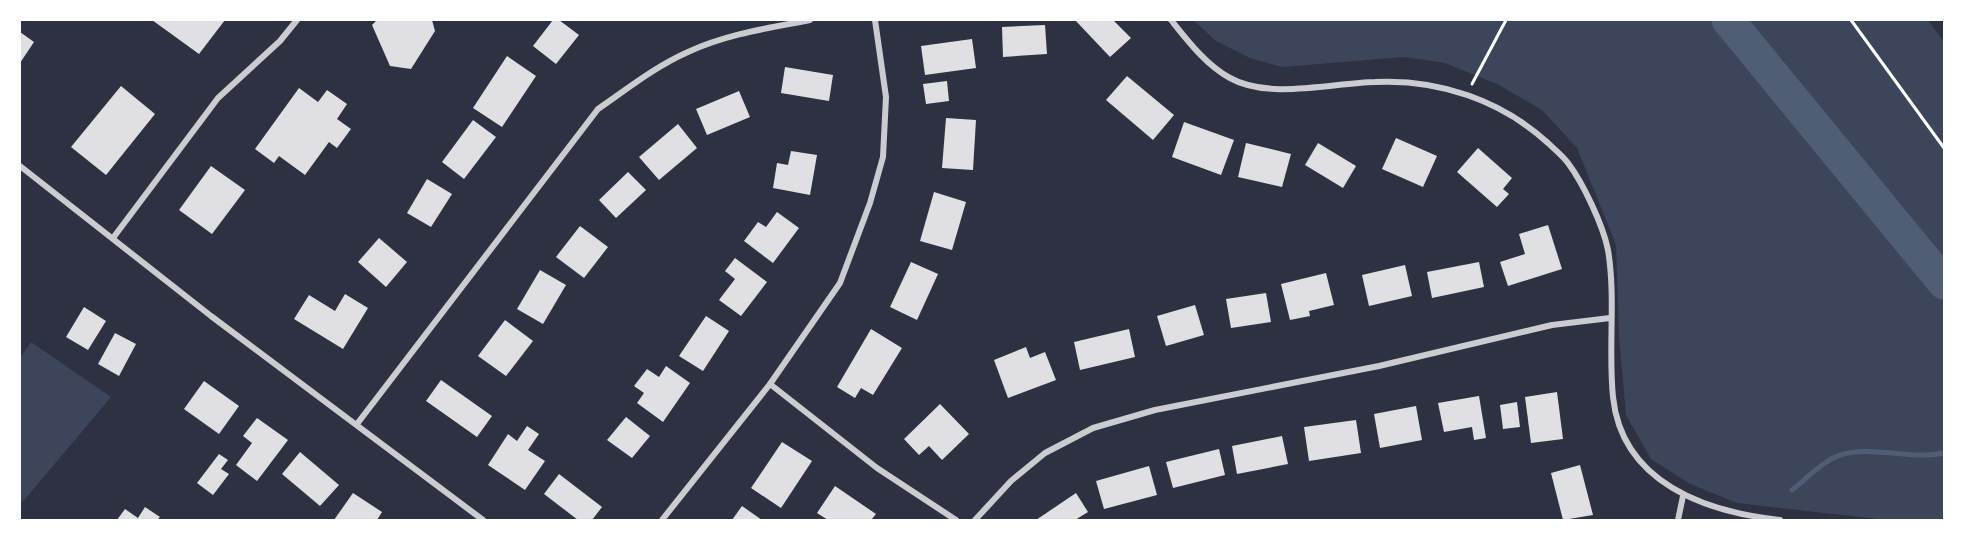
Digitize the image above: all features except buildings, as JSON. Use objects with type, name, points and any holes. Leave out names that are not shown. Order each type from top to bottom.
[{"type":"street","points":[[113,238],[218,98],[280,41],[297,20]]},
{"type":"street","points":[[357,424],[598,109],[645,76],[688,52],[739,34],[810,20]]},
{"type":"street","points":[[662,520],[770,384],[840,283],[870,203],[883,157],[886,97],[875,20]]},
{"type":"street","points":[[1171,20],[1193,48],[1230,78],[1274,90],[1374,82],[1415,82],[1467,94],[1526,123],[1567,162],[1591,206],[1607,248],[1611,278],[1613,399],[1624,439],[1641,464],[1683,496],[1707,506],[1780,520]]},
{"type":"street","points":[[20,166],[211,316],[483,520]]},
{"type":"street","points":[[975,520],[1011,481],[1045,453],[1093,428],[1155,410],[1379,366],[1552,325],[1610,318]]},
{"type":"street","points":[[770,384],[878,468],[956,520]]},
{"type":"street","points":[[1678,520],[1683,496]]},
{"type":"path","points":[[1467,94],[1506,20]]},
{"type":"path","points":[[1851,20],[1944,148]]},
{"type":"shaded area","points":[[1193,20],[1928,20],[1944,42],[1944,520],[1886,520],[1737,503],[1690,484],[1651,459],[1626,415],[1619,336],[1616,245],[1577,148],[1542,110],[1497,84],[1445,63],[1404,57],[1282,67],[1250,58],[1216,41]]},
{"type":"shaded area","points":[[31,342],[111,397],[20,505],[20,358]]},
{"type":"waterway","points":[[1728,20],[1944,283]]},
{"type":"waterway","points":[[1792,490],[1833,458],[1845,454],[1873,451],[1916,455],[1944,453]]}]
